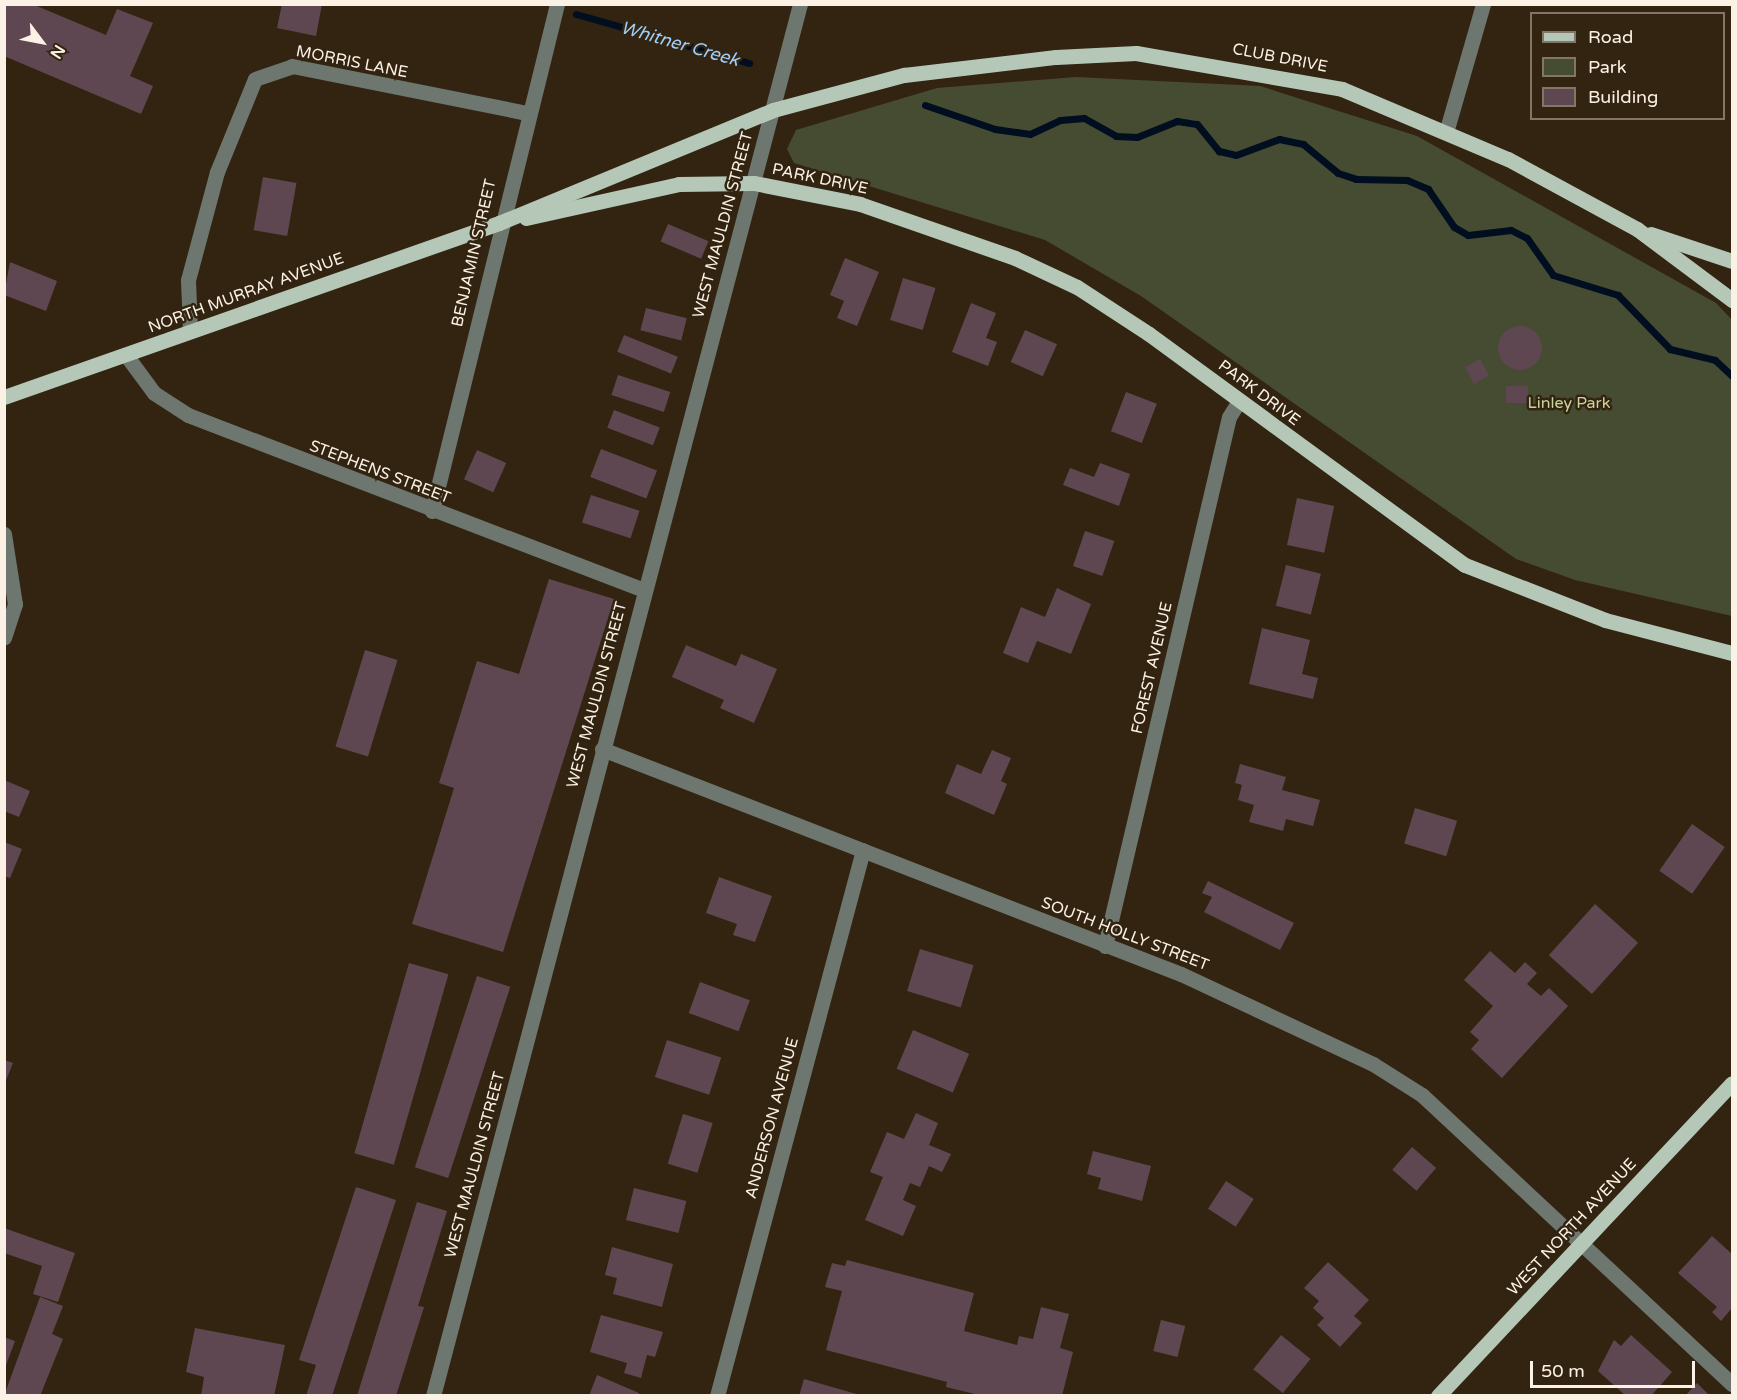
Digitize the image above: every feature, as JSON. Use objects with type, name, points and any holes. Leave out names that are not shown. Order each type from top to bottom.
[{"type":"main road","name":"CLUB DRIVE","points":[[773,110],[904,75],[977,63],[1136,53],[1301,78],[1448,129],[1637,229],[1732,300]]},
{"type":"main road","name":"NORTH MURRAY AVENUE","points":[[4,397],[499,223],[773,110]]},
{"type":"main road","name":"NORTH MURRAY AVENUE","points":[[499,223],[680,184],[754,183]]},
{"type":"main road","name":"PARK DRIVE","points":[[754,183],[860,204],[1015,258],[1077,287],[1465,565],[1605,620],[1732,653]]},
{"type":"main road","points":[[1637,229],[1732,261]]},
{"type":"main road","name":"WEST NORTH AVENUE","points":[[1438,1395],[1732,1083]]},
{"type":"street","name":"BENJAMIN STREET","points":[[432,511],[526,113],[557,4]]},
{"type":"street","name":"WEST MAULDIN STREET","points":[[433,1395],[643,590],[754,183],[800,4]]},
{"type":"street","points":[[1448,129],[1483,4]]},
{"type":"street","name":"MORRIS LANE","points":[[190,330],[188,280],[217,172],[255,79],[292,66],[526,113]]},
{"type":"street","name":"STEPHENS STREET","points":[[126,355],[154,393],[188,416],[643,590]]},
{"type":"street","name":"FOREST AVENUE","points":[[1105,946],[1229,417],[1239,401]]},
{"type":"street","points":[[4,534],[15,604],[4,637]]},
{"type":"street","name":"SOUTH HOLLY STREET","points":[[602,749],[1181,974],[1373,1064],[1422,1095],[1583,1241],[1732,1384]]},
{"type":"street","name":"ANDERSON AVENUE","points":[[717,1395],[863,850]]},
{"type":"green space","name":"Linley Park","points":[[1076,77],[1260,86],[1417,136],[1716,303],[1732,320],[1732,616],[1575,580],[1516,559],[1141,296],[1045,240],[794,163],[787,149],[796,130],[937,88]]},
{"type":"building","points":[[4,4],[32,4],[106,35],[117,9],[153,23],[130,76],[153,86],[141,114],[4,56]]},
{"type":"building","points":[[282,4],[322,4],[316,36],[277,28]]},
{"type":"building","points":[[263,177],[296,183],[287,236],[254,230]]},
{"type":"building","points":[[668,224],[709,241],[701,259],[661,241]]},
{"type":"building","points":[[845,258],[879,272],[857,326],[837,318],[844,301],[830,295]]},
{"type":"building","points":[[10,262],[57,281],[46,311],[4,295]]},
{"type":"building","points":[[903,278],[936,288],[923,330],[890,320]]},
{"type":"building","points":[[971,303],[996,313],[986,338],[997,342],[988,366],[952,352]]},
{"type":"building","points":[[646,308],[687,318],[681,340],[640,330]]},
{"type":"building","points":[[1520,326],[1535,333],[1542,348],[1535,363],[1520,370],[1505,363],[1498,348],[1505,333]]},
{"type":"building","points":[[1025,330],[1057,344],[1043,376],[1011,362]]},
{"type":"building","points":[[624,335],[678,357],[671,373],[617,352]]},
{"type":"building","points":[[1480,359],[1489,376],[1474,384],[1465,367]]},
{"type":"building","points":[[618,375],[670,392],[664,412],[612,395]]},
{"type":"building","points":[[1506,386],[1528,386],[1528,403],[1506,403]]},
{"type":"building","points":[[1126,392],[1157,404],[1142,443],[1111,431]]},
{"type":"building","points":[[614,410],[660,428],[653,445],[607,428]]},
{"type":"building","points":[[601,449],[657,471],[646,499],[590,477]]},
{"type":"building","points":[[477,450],[506,463],[493,492],[464,479]]},
{"type":"building","points":[[1100,463],[1130,474],[1119,506],[1063,485],[1070,468],[1094,477]]},
{"type":"building","points":[[591,495],[640,511],[631,538],[582,523]]},
{"type":"building","points":[[1297,498],[1334,506],[1324,553],[1287,545]]},
{"type":"building","points":[[1085,531],[1114,541],[1102,576],[1073,566]]},
{"type":"building","points":[[1286,565],[1321,574],[1311,614],[1276,606]]},
{"type":"building","points":[[549,579],[614,599],[503,952],[412,924],[454,788],[439,783],[477,661],[519,674]]},
{"type":"building","points":[[1057,588],[1091,604],[1071,654],[1037,641],[1028,663],[1003,653],[1021,607],[1045,617]]},
{"type":"building","points":[[1262,628],[1310,640],[1302,674],[1318,678],[1313,699],[1249,684]]},
{"type":"building","points":[[686,645],[736,666],[741,654],[777,669],[754,723],[720,708],[724,700],[672,677]]},
{"type":"building","points":[[365,650],[398,660],[368,757],[335,747]]},
{"type":"building","points":[[992,750],[1011,758],[1001,781],[1007,784],[994,815],[945,793],[957,764],[981,774]]},
{"type":"building","points":[[1240,764],[1286,777],[1282,790],[1320,800],[1313,826],[1286,819],[1283,831],[1249,822],[1254,805],[1238,800],[1242,785],[1235,783]]},
{"type":"building","points":[[4,780],[30,791],[19,817],[4,811]]},
{"type":"building","points":[[1415,808],[1457,821],[1446,856],[1404,843]]},
{"type":"building","points":[[1692,824],[1725,847],[1692,894],[1659,871]]},
{"type":"building","points":[[4,842],[22,849],[10,878],[4,876]]},
{"type":"building","points":[[719,877],[772,896],[755,942],[733,935],[737,924],[706,913]]},
{"type":"building","points":[[1208,881],[1294,923],[1280,950],[1204,912],[1212,897],[1202,893]]},
{"type":"building","points":[[1595,904],[1638,943],[1592,994],[1549,955]]},
{"type":"building","points":[[920,949],[974,965],[961,1007],[907,991]]},
{"type":"building","points":[[1490,951],[1515,973],[1525,962],[1537,973],[1527,984],[1541,996],[1549,988],[1568,1006],[1502,1078],[1471,1049],[1479,1040],[1470,1032],[1493,1006],[1464,980]]},
{"type":"building","points":[[409,963],[448,974],[394,1165],[354,1153]]},
{"type":"building","points":[[477,976],[510,987],[448,1178],[415,1167]]},
{"type":"building","points":[[700,982],[750,1000],[739,1031],[689,1013]]},
{"type":"building","points":[[913,1030],[969,1054],[953,1092],[897,1069]]},
{"type":"building","points":[[667,1040],[721,1058],[709,1095],[655,1077]]},
{"type":"building","points":[[4,1060],[13,1063],[5,1083],[4,1083]]},
{"type":"building","points":[[916,1113],[938,1123],[929,1145],[951,1154],[942,1172],[929,1166],[920,1187],[910,1183],[903,1200],[916,1206],[903,1236],[865,1220],[883,1177],[870,1172],[887,1132],[904,1139]]},
{"type":"building","points":[[683,1114],[713,1123],[697,1173],[668,1164]]},
{"type":"building","points":[[1412,1147],[1436,1168],[1416,1191],[1392,1170]]},
{"type":"building","points":[[1093,1151],[1151,1166],[1142,1201],[1098,1189],[1101,1178],[1087,1174]]},
{"type":"building","points":[[1226,1181],[1254,1199],[1236,1227],[1208,1209]]},
{"type":"building","points":[[356,1187],[396,1200],[332,1396],[306,1396],[316,1365],[299,1360]]},
{"type":"building","points":[[634,1188],[686,1201],[678,1233],[626,1220]]},
{"type":"building","points":[[417,1202],[447,1211],[418,1306],[424,1307],[396,1396],[357,1396]]},
{"type":"building","points":[[4,1228],[75,1253],[58,1302],[33,1294],[42,1266],[4,1253]]},
{"type":"building","points":[[1712,1236],[1732,1254],[1732,1308],[1721,1321],[1712,1312],[1717,1307],[1678,1273]]},
{"type":"building","points":[[612,1247],[673,1264],[662,1307],[613,1294],[617,1278],[605,1275]]},
{"type":"building","points":[[847,1260],[974,1293],[964,1331],[1017,1345],[1019,1336],[1033,1339],[1041,1307],[1069,1314],[1060,1348],[1073,1352],[1062,1396],[975,1394],[946,1387],[947,1382],[826,1350],[842,1291],[825,1287],[832,1263],[845,1266]]},
{"type":"building","points":[[1328,1262],[1369,1300],[1354,1316],[1362,1323],[1340,1347],[1317,1325],[1324,1318],[1313,1308],[1319,1301],[1304,1288]]},
{"type":"building","points":[[40,1297],[63,1306],[52,1334],[63,1339],[40,1396],[4,1396]]},
{"type":"building","points":[[601,1315],[663,1332],[655,1357],[647,1355],[641,1378],[624,1373],[627,1363],[590,1352]]},
{"type":"building","points":[[1161,1320],[1185,1326],[1178,1357],[1153,1351]]},
{"type":"building","points":[[195,1328],[285,1345],[274,1396],[201,1396],[204,1377],[186,1372]]},
{"type":"building","points":[[1281,1335],[1311,1359],[1283,1393],[1253,1369]]},
{"type":"building","points":[[1631,1335],[1672,1372],[1651,1396],[1626,1396],[1598,1371],[1614,1340],[1621,1346]]},
{"type":"building","points":[[4,1337],[15,1341],[5,1368],[4,1368]]},
{"type":"building","points":[[597,1375],[639,1393],[639,1396],[589,1396]]},
{"type":"building","points":[[804,1379],[860,1395],[860,1396],[799,1396]]},
{"type":"building","points":[[1697,1383],[1710,1396],[1685,1396]]},
{"type":"waterway","name":"Whitner Creek","points":[[576,14],[749,63]]},
{"type":"waterway","name":"Whitner Creek","points":[[925,105],[995,129],[1030,134],[1060,120],[1084,118],[1116,136],[1137,137],[1177,121],[1197,124],[1219,151],[1236,155],[1279,139],[1303,144],[1338,173],[1356,179],[1407,180],[1428,189],[1454,227],[1468,235],[1511,230],[1527,238],[1553,275],[1618,295],[1670,349],[1715,360],[1732,376]]}]
